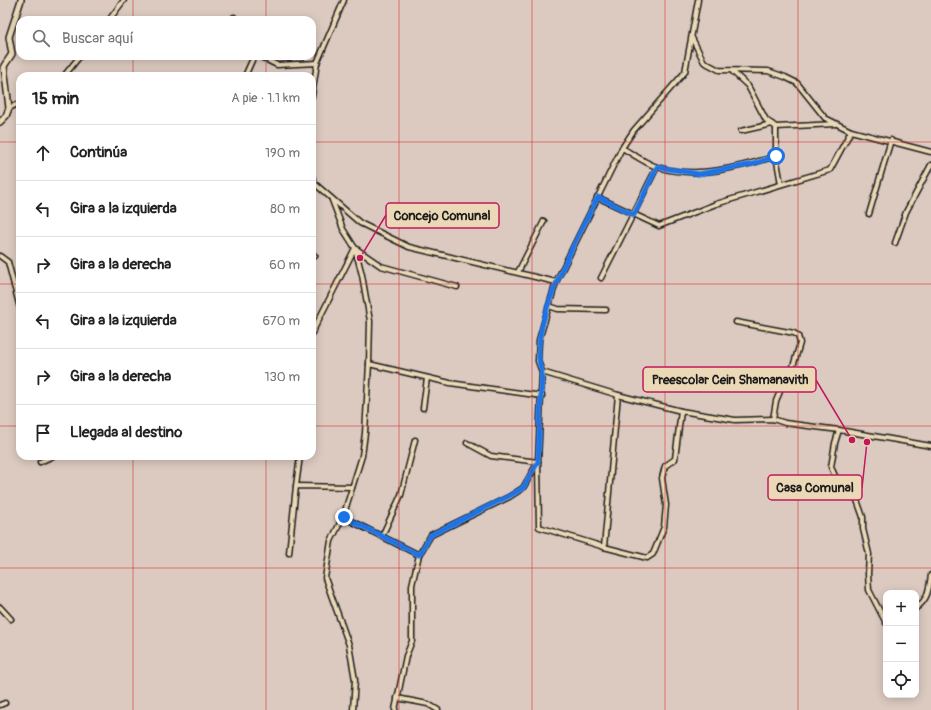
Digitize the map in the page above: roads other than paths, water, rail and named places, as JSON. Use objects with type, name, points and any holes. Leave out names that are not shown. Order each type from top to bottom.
[{"type":"street","points":[[17,16],[22,0]]},
{"type":"street","points":[[112,16],[124,0]]},
{"type":"street","points":[[316,72],[317,63],[344,0]]},
{"type":"street","points":[[681,411],[675,459],[665,466],[662,478],[666,505],[664,527],[653,554],[647,558],[604,547],[539,527],[538,462],[542,372],[538,361],[539,340],[556,282],[622,148],[634,130],[685,72],[698,0]]},
{"type":"street","points":[[0,122],[6,116],[9,108],[4,66],[12,54],[10,37],[16,18]]},
{"type":"street","points":[[692,38],[704,62],[719,70],[732,72],[768,71],[785,77],[797,83],[824,118],[851,131],[891,140],[931,152]]},
{"type":"street","points":[[67,72],[77,60]]},
{"type":"street","points":[[247,72],[252,60]]},
{"type":"street","points":[[267,60],[277,65],[317,63]]},
{"type":"street","points":[[732,72],[748,86],[766,120],[774,126],[776,156],[781,184]]},
{"type":"street","points":[[9,108],[16,105]]},
{"type":"street","points":[[741,131],[774,126],[838,124]]},
{"type":"street","points":[[598,197],[659,226],[716,204],[830,170],[851,131]]},
{"type":"street","points":[[869,214],[891,140]]},
{"type":"street","points":[[622,148],[657,167],[699,174],[753,164],[776,156]]},
{"type":"street","points":[[896,243],[906,212],[931,165]]},
{"type":"street","points":[[601,278],[657,167]]},
{"type":"street","points":[[316,186],[360,223],[409,247],[556,282]]},
{"type":"street","points":[[331,198],[344,229],[355,248],[362,275],[370,321],[365,433],[362,456],[344,517],[331,541],[325,578],[349,645],[355,680],[353,710]]},
{"type":"street","points":[[518,272],[544,221]]},
{"type":"street","points":[[355,248],[381,266],[457,287]]},
{"type":"street","points":[[316,324],[355,248]]},
{"type":"street","points":[[0,256],[8,262],[16,293]]},
{"type":"street","points":[[549,306],[558,309],[606,310]]},
{"type":"street","points":[[736,322],[794,333],[799,338],[800,343],[789,380],[781,389],[773,419]]},
{"type":"street","points":[[369,364],[450,383],[542,396]]},
{"type":"street","points":[[542,372],[618,395],[681,411],[736,420],[773,419],[785,423],[839,430],[931,446]]},
{"type":"street","points":[[423,408],[427,378]]},
{"type":"street","points":[[604,547],[618,395]]},
{"type":"street","points":[[839,430],[831,467],[835,476],[857,500],[863,517],[863,529],[869,554],[869,590],[883,617]]},
{"type":"street","points":[[382,536],[401,495],[415,440]]},
{"type":"street","points":[[467,443],[491,456],[501,456],[538,462]]},
{"type":"street","points":[[40,462],[44,460]]},
{"type":"street","points":[[289,553],[299,460]]},
{"type":"street","points":[[395,710],[406,656],[412,641],[412,585],[419,555],[431,535],[523,488],[538,462]]},
{"type":"street","points":[[296,486],[352,488]]},
{"type":"street","points":[[344,517],[419,555]]},
{"type":"street","points":[[919,606],[924,603],[929,588],[931,575]]},
{"type":"street","points":[[0,607],[11,618]]},
{"type":"street","points":[[397,698],[428,704],[438,710]]},
{"type":"street","points":[[0,705],[5,703]]},
{"type":"place","name":"Concejo Comunal","points":[[360,258]]},
{"type":"place","name":"Preescolar Cein Shamanavith","points":[[852,440]]},
{"type":"place","name":"Casa Comunal","points":[[867,442]]}]
